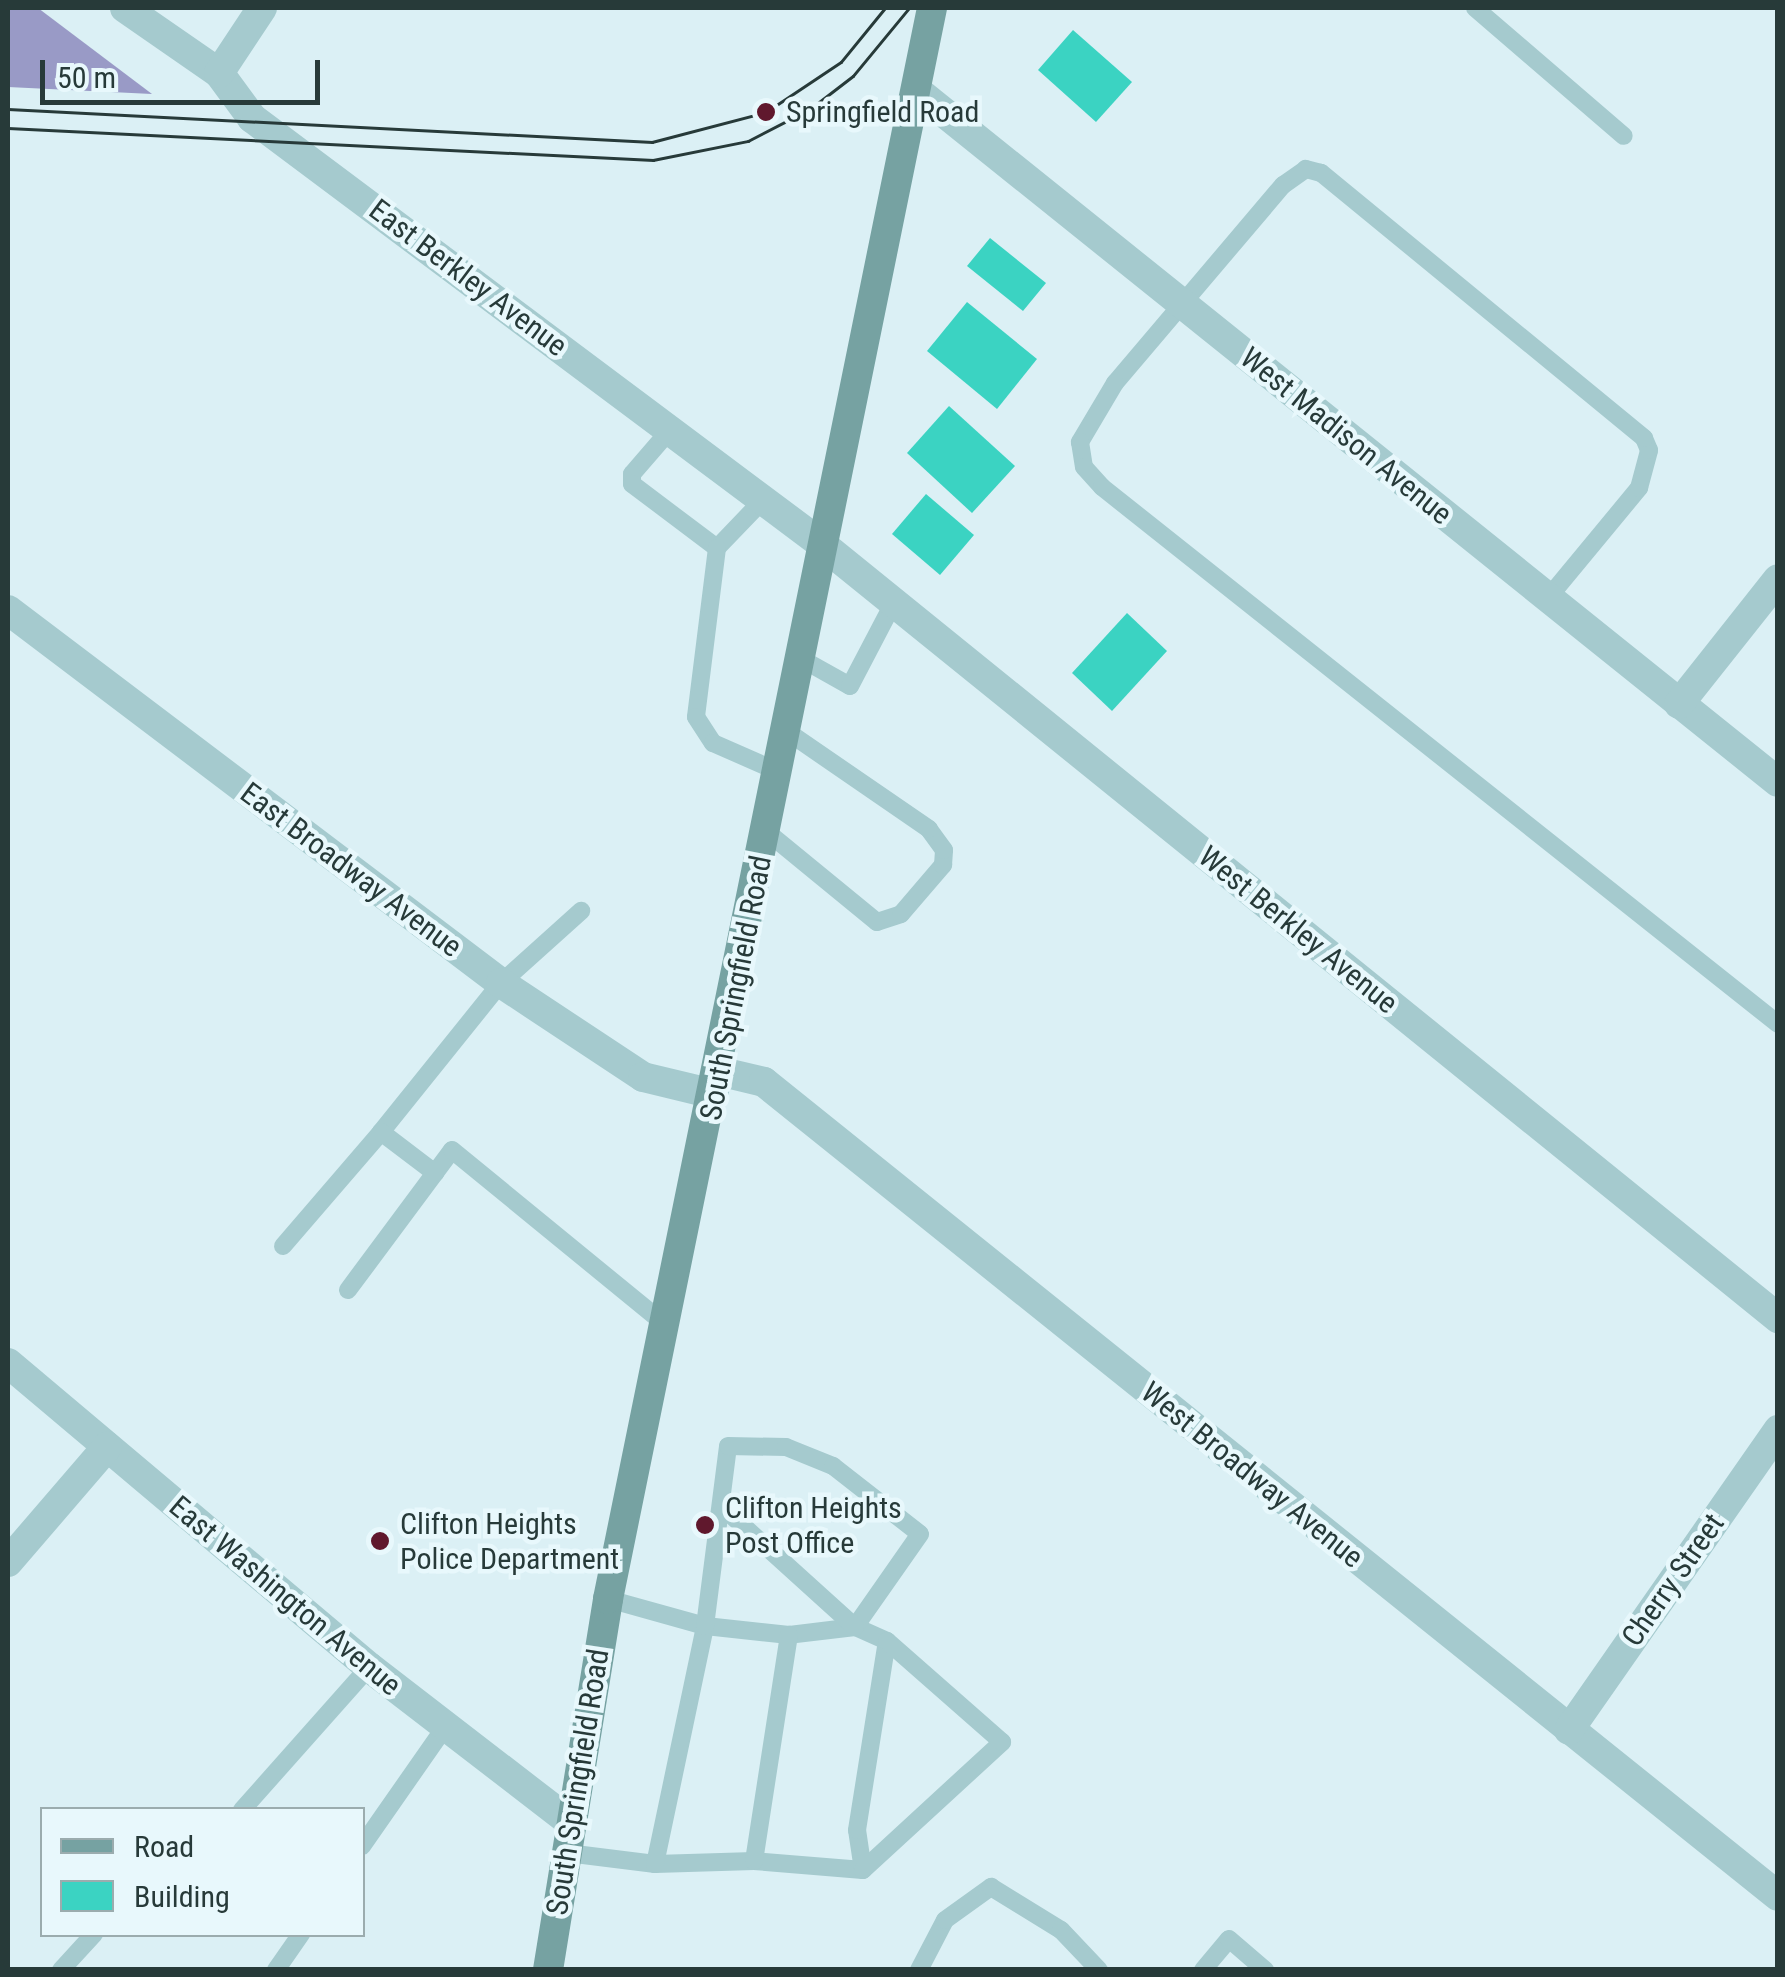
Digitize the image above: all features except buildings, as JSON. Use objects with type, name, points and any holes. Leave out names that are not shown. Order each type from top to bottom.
[{"type":"main road","name":"South Springfield Road","points":[[548,1970],[608,1599],[668,1326],[788,732],[819,542],[932,8]]},
{"type":"street","name":"East Berkley Avenue","points":[[126,8],[219,73],[252,118],[819,542]]},
{"type":"street","points":[[219,73],[262,8]]},
{"type":"street","name":"West Madison Avenue","points":[[916,90],[1778,782]]},
{"type":"street","name":"West Berkley Avenue","points":[[819,542],[1778,1318]]},
{"type":"street","points":[[1679,704],[1778,579]]},
{"type":"street","name":"East Broadway Avenue","points":[[8,610],[501,983],[642,1078],[716,1082]]},
{"type":"street","name":"West Broadway Avenue","points":[[716,1082],[764,1082],[1778,1896]]},
{"type":"street","name":"East Washington Avenue","points":[[8,1363],[370,1667],[570,1821]]},
{"type":"street","name":"Cherry Street","points":[[1570,1730],[1778,1430]]},
{"type":"street","points":[[8,1562],[107,1446]]},
{"type":"lane","points":[[1475,8],[1624,136]]},
{"type":"lane","points":[[1548,598],[1639,488],[1649,450],[1644,438],[1322,174],[1306,170],[1283,185],[1092,414],[1080,442],[1084,468],[1778,1024]]},
{"type":"lane","points":[[670,430],[632,474],[632,484],[717,548]]},
{"type":"lane","points":[[763,500],[717,548],[696,717],[713,743],[779,772]]},
{"type":"lane","points":[[800,658],[850,686],[894,602]]},
{"type":"lane","points":[[767,832],[877,922],[901,914],[943,865],[944,850],[929,829],[788,732]]},
{"type":"lane","points":[[284,1246],[382,1132],[501,983],[581,910]]},
{"type":"lane","points":[[382,1132],[435,1174]]},
{"type":"lane","points":[[348,1290],[452,1150],[668,1326]]},
{"type":"lane","points":[[608,1599],[705,1626],[788,1635],[855,1627],[920,1534],[833,1466],[786,1447],[728,1446],[705,1626],[655,1864]]},
{"type":"lane","points":[[566,1853],[655,1864],[754,1860],[864,1870],[1002,1742],[886,1641],[855,1627],[722,1507]]},
{"type":"lane","points":[[754,1860],[788,1635]]},
{"type":"lane","points":[[864,1870],[857,1830],[886,1641]]},
{"type":"lane","points":[[245,1807],[370,1667]]},
{"type":"lane","points":[[365,1842],[445,1728]]},
{"type":"lane","points":[[919,1970],[945,1920],[991,1887],[1061,1930],[1099,1970]]},
{"type":"lane","points":[[61,1970],[91,1937]]},
{"type":"lane","points":[[276,1970],[299,1937]]},
{"type":"lane","points":[[1204,1970],[1228,1939],[1264,1970]]},
{"type":"shaded area","points":[[8,8],[38,8],[152,94],[8,87]]},
{"type":"tram line","points":[[8,109],[652,142],[766,112],[841,62],[885,8]]},
{"type":"tram line","points":[[8,128],[653,160],[748,141],[810,109],[853,76],[909,8]]},
{"type":"place","name":"Springfield Road","points":[[766,112]]},
{"type":"place","name":"Clifton Heights Post Office","points":[[705,1525]]},
{"type":"place","name":"Clifton Heights Police Department","points":[[380,1541]]}]
